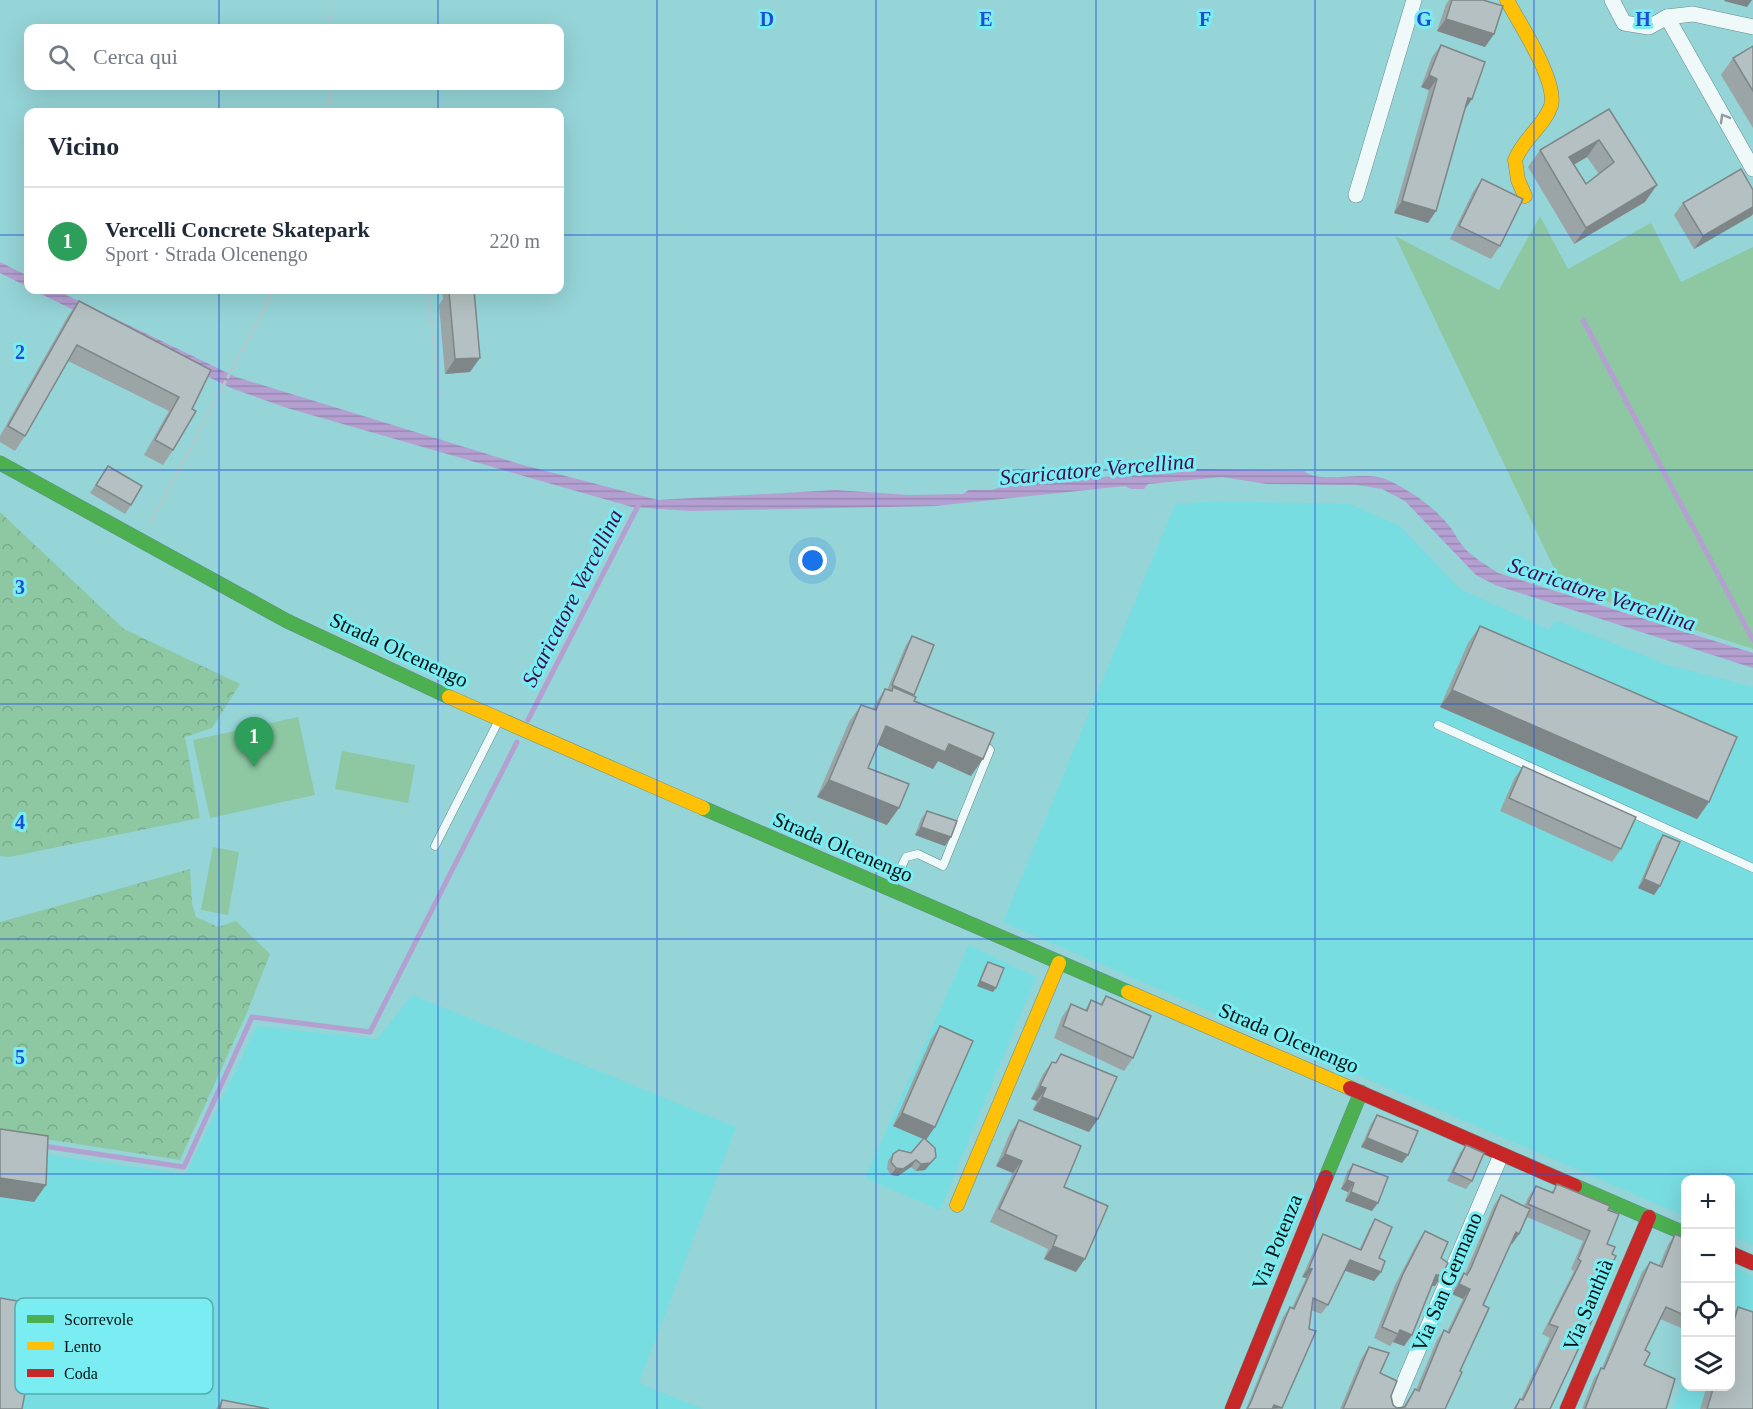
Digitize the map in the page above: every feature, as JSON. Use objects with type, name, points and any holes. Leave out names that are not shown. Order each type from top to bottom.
[{"type":"street","points":[[1356,195],[1414,0]]},
{"type":"street","points":[[1507,0],[1548,80],[1552,104],[1540,124],[1514,155],[1514,174],[1525,196]]},
{"type":"street","points":[[1612,0],[1624,23],[1649,27],[1667,17],[1693,14],[1753,27]]},
{"type":"street","points":[[1667,17],[1753,169]]},
{"type":"street","name":"Strada Olcenengo","points":[[0,463],[287,621],[499,720],[1681,1232]]},
{"type":"street","points":[[957,1205],[1059,963]]},
{"type":"street","name":"Via Potenza","points":[[1232,1409],[1361,1092]]},
{"type":"street","name":"Via San Germano","points":[[1393,1409],[1502,1155]]},
{"type":"street","name":"Via Santhià","points":[[1567,1409],[1648,1217]]},
{"type":"street","points":[[1735,1255],[1753,1263]]},
{"type":"lane","points":[[435,846],[499,720]]},
{"type":"lane","points":[[1438,725],[1753,868]]},
{"type":"lane","points":[[890,890],[906,857],[918,854],[943,866],[990,750],[987,745],[977,740]]},
{"type":"path","points":[[330,24],[331,0]]},
{"type":"path","points":[[329,108],[330,90]]},
{"type":"path","points":[[140,542],[272,294]]},
{"type":"path","points":[[428,294],[440,398]]},
{"type":"shaded area","points":[[0,262],[24,274],[24,285],[0,273]]},
{"type":"shaded area","points":[[41,294],[64,294],[236,377],[523,465],[658,500],[836,490],[909,495],[963,494],[969,490],[992,490],[1017,482],[1157,474],[1191,469],[1304,471],[1322,477],[1380,477],[1407,490],[1431,507],[1451,528],[1467,551],[1498,573],[1753,653],[1753,668],[1495,585],[1476,575],[1405,501],[1382,489],[1357,485],[1267,484],[1222,477],[1148,484],[1144,489],[1131,489],[1125,486],[935,506],[690,511],[632,507],[287,408],[231,388]]},
{"type":"shaded area","points":[[1220,501],[1350,504],[1400,526],[1460,589],[1550,630],[1555,620],[1668,665],[1753,687],[1753,1245],[1735,1238],[1735,1175],[1681,1175],[1681,1214],[1003,922],[1175,504]]},
{"type":"shaded area","points":[[969,945],[1036,977],[940,1210],[865,1178]]},
{"type":"shaded area","points":[[412,995],[736,1127],[639,1383],[703,1409],[0,1409],[0,1148],[186,1174],[257,1026],[377,1039]]},
{"type":"shaded area","points":[[1735,1267],[1753,1276],[1753,1409],[1673,1409],[1681,1388],[1681,1391],[1735,1391]]},
{"type":"green space","points":[[1540,216],[1568,269],[1651,223],[1681,282],[1753,247],[1753,649],[1563,587],[1395,236],[1499,290]]},
{"type":"green space","points":[[0,512],[124,629],[240,684],[212,728],[185,737],[200,818],[9,857],[0,856]]},
{"type":"green space","points":[[298,717],[315,795],[210,818],[193,740]]},
{"type":"green space","points":[[342,751],[415,765],[408,803],[335,789]]},
{"type":"green space","points":[[213,847],[239,852],[228,915],[201,910]]},
{"type":"green space","points":[[190,869],[192,904],[196,917],[218,927],[236,921],[270,954],[248,1010],[180,1160],[0,1132],[0,922]]},
{"type":"building","points":[[1452,0],[1483,0],[1503,6],[1494,34],[1446,19]]},
{"type":"building","points":[[1441,45],[1485,62],[1472,99],[1468,98],[1436,211],[1402,201],[1437,79],[1429,75]]},
{"type":"building","points":[[1753,46],[1753,91],[1733,58]]},
{"type":"building","points":[[1609,109],[1657,185],[1586,228],[1540,150]],"holes":[[[1599,140],[1614,162],[1586,184],[1569,157]]]},
{"type":"building","points":[[1741,169],[1753,190],[1753,207],[1703,236],[1683,203]]},
{"type":"building","points":[[1482,179],[1523,199],[1500,246],[1459,226]]},
{"type":"building","points":[[449,294],[474,294],[480,358],[455,359]]},
{"type":"building","points":[[79,301],[211,370],[192,409],[196,411],[173,450],[155,440],[179,397],[77,345],[25,436],[8,426]]},
{"type":"building","points":[[108,466],[142,486],[131,505],[96,485]]},
{"type":"building","points":[[1480,626],[1737,737],[1709,802],[1452,690]]},
{"type":"building","points":[[912,636],[934,645],[914,695],[892,685]]},
{"type":"building","points":[[893,687],[916,697],[914,701],[994,733],[983,759],[949,744],[945,752],[886,726],[868,768],[909,784],[899,808],[829,780],[861,705],[876,710],[885,689],[892,691]]},
{"type":"building","points":[[1523,766],[1636,817],[1621,849],[1509,798]]},
{"type":"building","points":[[927,811],[957,821],[951,837],[921,827]]},
{"type":"building","points":[[1663,835],[1680,842],[1660,886],[1644,879]]},
{"type":"building","points":[[988,962],[1004,968],[996,988],[980,981]]},
{"type":"building","points":[[1106,996],[1151,1016],[1133,1058],[1063,1026],[1071,1004],[1087,1011],[1091,1000],[1102,1005]]},
{"type":"building","points":[[940,1026],[973,1041],[935,1127],[902,1113]]},
{"type":"building","points":[[1061,1054],[1117,1077],[1098,1119],[1042,1097],[1046,1088],[1040,1086],[1052,1062],[1056,1063]]},
{"type":"building","points":[[1377,1115],[1418,1131],[1408,1155],[1367,1138]]},
{"type":"building","points":[[1019,1120],[1081,1146],[1064,1187],[1108,1206],[1085,1259],[1053,1246],[1057,1236],[999,1209],[1022,1161],[1005,1154]]},
{"type":"building","points":[[0,1129],[48,1136],[46,1185],[0,1178]]},
{"type":"building","points":[[924,1138],[935,1148],[936,1157],[930,1163],[921,1164],[916,1160],[903,1169],[896,1168],[891,1162],[893,1154],[899,1150],[911,1153]]},
{"type":"building","points":[[1466,1145],[1484,1153],[1472,1181],[1453,1172]]},
{"type":"building","points":[[1353,1164],[1388,1177],[1378,1203],[1351,1192],[1354,1183],[1347,1180]]},
{"type":"building","points":[[1557,1184],[1610,1206],[1608,1210],[1619,1214],[1607,1244],[1615,1247],[1612,1254],[1616,1256],[1586,1317],[1592,1320],[1550,1409],[1515,1409],[1520,1399],[1523,1400],[1558,1327],[1549,1324],[1581,1261],[1578,1259],[1590,1231],[1528,1204],[1536,1186],[1553,1193]]},
{"type":"building","points":[[1501,1195],[1530,1209],[1519,1234],[1516,1232],[1483,1305],[1489,1308],[1445,1409],[1343,1409],[1369,1347],[1389,1353],[1380,1373],[1397,1381],[1391,1396],[1393,1405],[1397,1408],[1405,1407],[1415,1389],[1419,1391],[1444,1330],[1449,1333],[1470,1289],[1459,1284],[1464,1273],[1467,1275],[1471,1268]]},
{"type":"building","points":[[1375,1219],[1392,1227],[1379,1258],[1385,1261],[1381,1272],[1350,1260],[1328,1305],[1313,1298],[1309,1329],[1316,1331],[1282,1408],[1274,1405],[1272,1409],[1247,1409],[1290,1307],[1294,1309],[1312,1269],[1309,1268],[1323,1234],[1361,1250]]},
{"type":"building","points":[[1425,1231],[1448,1242],[1441,1258],[1448,1263],[1442,1275],[1436,1275],[1412,1335],[1400,1330],[1398,1334],[1382,1327],[1403,1274]]},
{"type":"building","points":[[1675,1234],[1681,1237],[1681,1314],[1666,1307],[1645,1350],[1650,1353],[1644,1365],[1675,1379],[1666,1409],[1585,1409],[1601,1368],[1604,1369],[1650,1262],[1662,1267]]},
{"type":"building","points":[[0,1298],[15,1301],[15,1394],[25,1394],[22,1409],[0,1409]]},
{"type":"building","points":[[1738,1307],[1753,1312],[1753,1409],[1707,1409],[1712,1391],[1735,1391],[1735,1317]]},
{"type":"building","points":[[222,1400],[269,1409],[220,1409]]},
{"type":"waterway","points":[[1583,320],[1753,640]]},
{"type":"waterway","name":"Scaricatore Vercellina","points":[[528,720],[640,502]]},
{"type":"waterway","points":[[43,1146],[184,1167],[252,1017],[370,1032],[517,742]]},
{"type":"traffic: fast","points":[[0,463],[287,621],[449,697]]},
{"type":"traffic: fast","points":[[703,808],[1128,992]]},
{"type":"traffic: fast","points":[[1326,1177],[1361,1092]]},
{"type":"traffic: fast","points":[[1575,1186],[1681,1232]]},
{"type":"traffic: slow","points":[[1507,0],[1543,68],[1552,95],[1548,113],[1515,160],[1518,180],[1525,196]]},
{"type":"traffic: slow","points":[[449,697],[703,808]]},
{"type":"traffic: slow","points":[[957,1205],[1059,963]]},
{"type":"traffic: slow","points":[[1128,992],[1350,1088]]},
{"type":"traffic: jam","points":[[1350,1088],[1575,1186]]},
{"type":"traffic: jam","points":[[1232,1409],[1326,1177]]},
{"type":"traffic: jam","points":[[1567,1409],[1649,1217]]},
{"type":"traffic: jam","points":[[1735,1255],[1753,1263]]},
{"type":"place","name":"Vercelli Concrete Skatepark","points":[[254,767]]}]
